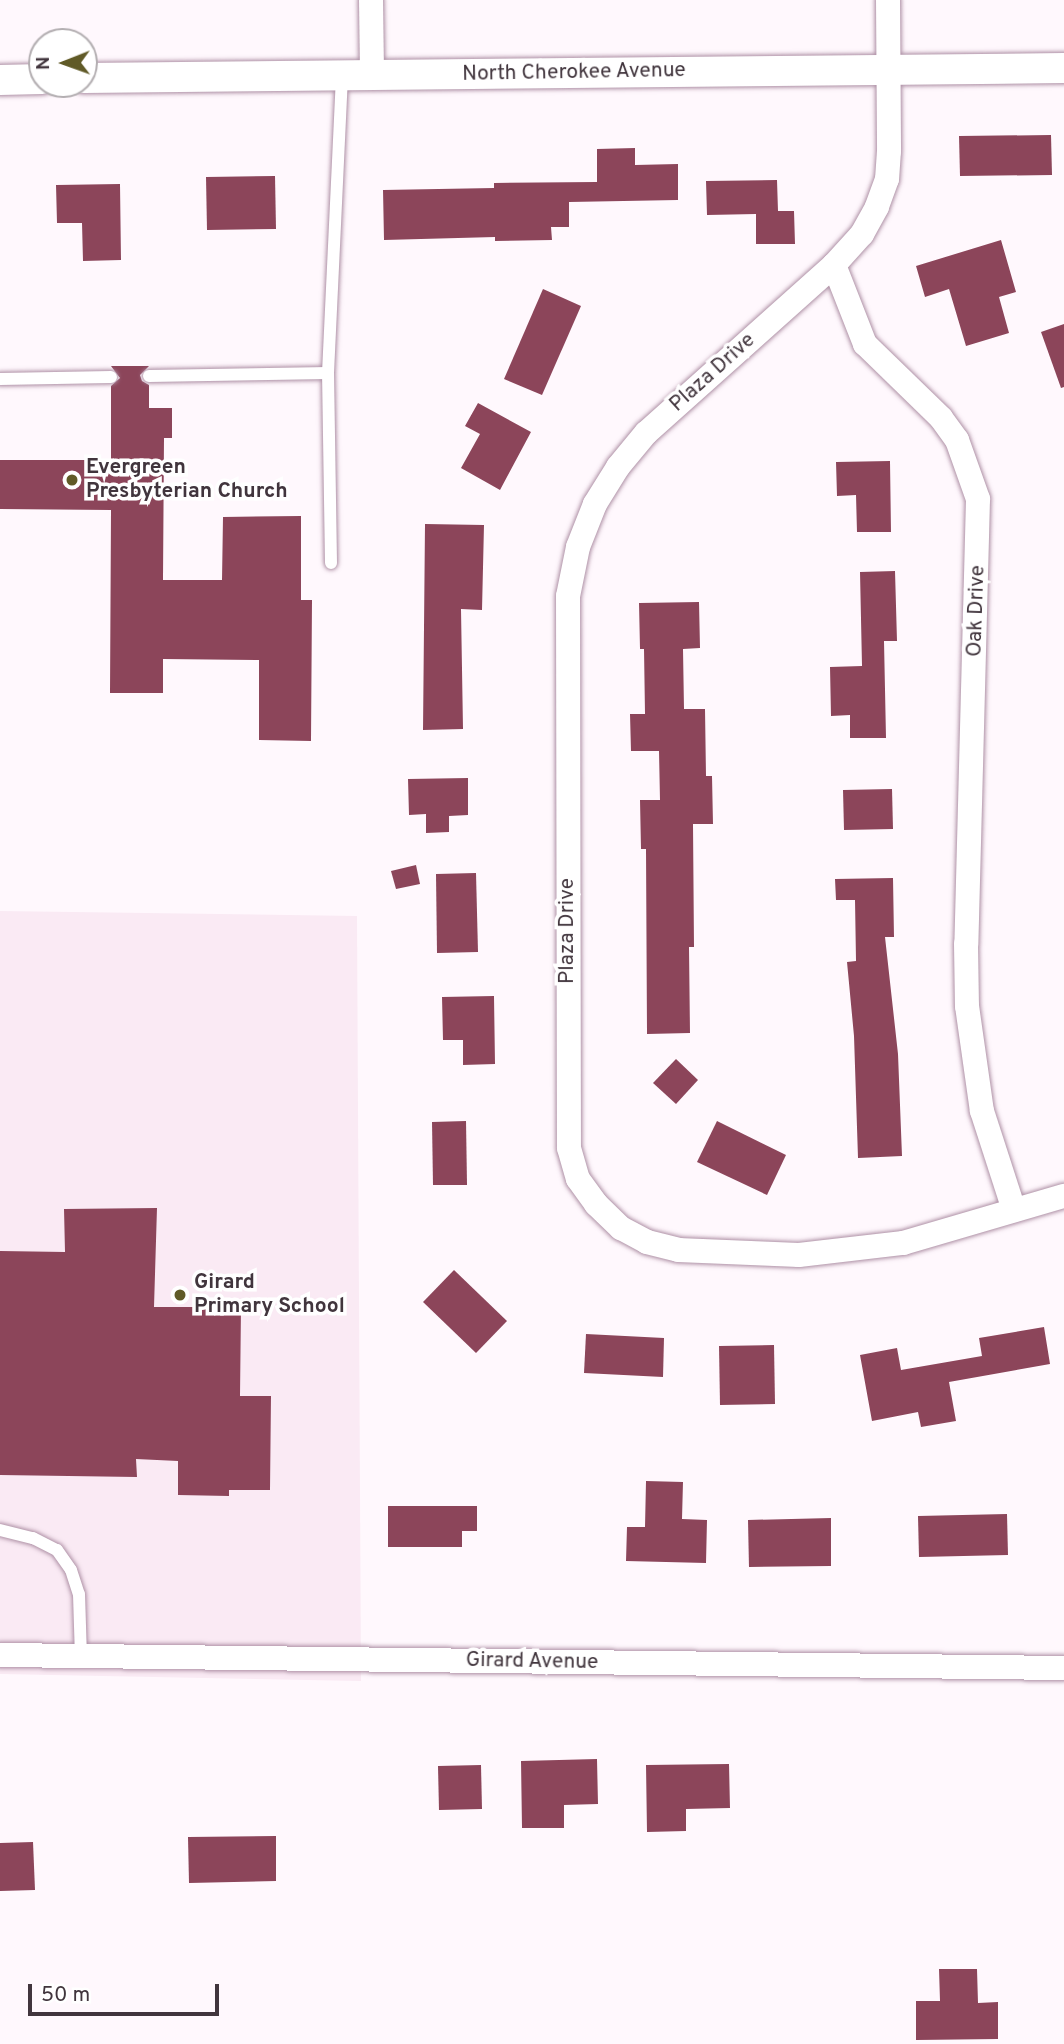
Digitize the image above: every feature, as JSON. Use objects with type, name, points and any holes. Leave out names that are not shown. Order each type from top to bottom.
[{"type":"street","points":[[357,74],[371,0]]},
{"type":"street","points":[[834,265],[862,234],[877,207],[887,179],[888,0]]},
{"type":"street","name":"North Cherokee Avenue","points":[[98,78],[1064,68]]},
{"type":"street","points":[[0,79],[28,79]]},
{"type":"street","name":"Plaza Drive","points":[[834,265],[646,433],[618,467],[595,505],[578,547],[568,596],[569,1147],[578,1179],[596,1204],[621,1228],[647,1242],[678,1250],[799,1255],[903,1243],[1064,1196]]},
{"type":"street","name":"Oak Drive","points":[[834,265],[865,344],[933,411],[957,440],[978,499],[966,944],[967,1006],[982,1111],[1014,1210]]},
{"type":"street","name":"Girard Avenue","points":[[0,1655],[1064,1668]]},
{"type":"lane","points":[[331,563],[328,373],[357,74]]},
{"type":"lane","points":[[149,376],[328,373]]},
{"type":"lane","points":[[0,379],[111,377]]},
{"type":"lane","points":[[0,1530],[33,1538],[57,1550],[71,1570],[79,1594],[81,1656]]},
{"type":"shaded area","name":"Girard Primary School","points":[[0,911],[357,916],[361,1681],[0,1674]]},
{"type":"building","points":[[1051,135],[1052,175],[960,176],[959,136]]},
{"type":"building","points":[[635,148],[635,165],[678,164],[678,200],[569,202],[569,227],[551,227],[552,240],[495,241],[495,237],[384,240],[383,190],[494,188],[494,183],[597,182],[597,149]]},
{"type":"building","points":[[275,176],[276,229],[207,230],[206,177]]},
{"type":"building","points":[[777,180],[778,211],[794,211],[795,244],[756,244],[756,214],[707,215],[706,181]]},
{"type":"building","points":[[120,184],[121,260],[83,261],[82,223],[57,223],[56,185]]},
{"type":"building","points":[[1001,240],[1016,292],[999,297],[1009,333],[966,346],[949,289],[925,297],[916,266]]},
{"type":"building","points":[[543,289],[581,306],[542,395],[504,379]]},
{"type":"building","points":[[1064,324],[1064,387],[1061,388],[1041,332]]},
{"type":"building","points":[[111,366],[149,366],[140,375],[142,381],[149,385],[149,408],[172,408],[172,438],[164,438],[163,580],[222,580],[223,517],[301,516],[301,600],[312,600],[311,741],[259,740],[259,660],[163,659],[163,693],[110,693],[111,510],[0,509],[0,460],[111,460],[111,386],[120,378]]},
{"type":"building","points":[[478,403],[531,432],[500,490],[461,468],[480,434],[465,426]]},
{"type":"building","points":[[890,461],[891,532],[857,532],[856,495],[837,496],[836,462]]},
{"type":"building","points":[[425,524],[484,525],[482,610],[461,609],[463,729],[423,730]]},
{"type":"building","points":[[895,571],[897,641],[884,641],[886,738],[850,738],[850,715],[831,716],[830,667],[862,666],[860,572]]},
{"type":"building","points":[[699,602],[700,648],[683,649],[684,709],[705,709],[706,776],[712,776],[713,824],[693,824],[694,947],[689,947],[690,1033],[647,1034],[646,849],[641,849],[640,800],[660,800],[659,751],[631,751],[630,714],[645,714],[644,649],[640,649],[639,603]]},
{"type":"building","points":[[468,778],[468,815],[449,816],[449,832],[426,833],[426,814],[409,815],[408,779]]},
{"type":"building","points":[[892,789],[893,829],[844,830],[843,790]]},
{"type":"building","points":[[416,865],[420,884],[396,889],[391,871]]},
{"type":"building","points":[[476,873],[478,952],[437,953],[436,874]]},
{"type":"building","points":[[893,878],[894,937],[885,937],[898,1054],[902,1156],[858,1158],[854,1036],[847,962],[856,961],[855,900],[836,900],[835,879]]},
{"type":"building","points":[[494,996],[495,1064],[463,1065],[463,1040],[443,1040],[442,997]]},
{"type":"building","points":[[676,1059],[698,1080],[676,1104],[653,1083]]},
{"type":"building","points":[[466,1121],[467,1185],[433,1185],[432,1122]]},
{"type":"building","points":[[717,1121],[786,1155],[767,1195],[697,1162]]},
{"type":"building","points":[[157,1208],[154,1307],[241,1307],[240,1396],[271,1396],[270,1490],[229,1490],[229,1496],[178,1495],[178,1461],[136,1459],[137,1477],[0,1475],[0,1251],[65,1252],[64,1209]]},
{"type":"building","points":[[454,1270],[507,1321],[476,1353],[423,1302]]},
{"type":"building","points":[[1044,1327],[1050,1364],[949,1382],[956,1421],[921,1427],[918,1412],[872,1421],[860,1355],[897,1348],[901,1370],[982,1356],[979,1338]]},
{"type":"building","points":[[586,1334],[664,1338],[663,1377],[584,1373]]},
{"type":"building","points":[[774,1345],[775,1404],[720,1405],[719,1346]]},
{"type":"building","points":[[646,1481],[683,1482],[682,1519],[707,1520],[706,1563],[626,1561],[627,1527],[645,1527]]},
{"type":"building","points":[[388,1506],[477,1506],[477,1531],[462,1531],[462,1547],[388,1547]]},
{"type":"building","points":[[1007,1514],[1008,1555],[919,1557],[918,1516]]},
{"type":"building","points":[[831,1518],[831,1566],[749,1567],[748,1520]]},
{"type":"building","points":[[597,1759],[598,1804],[564,1805],[564,1828],[522,1828],[521,1761]]},
{"type":"building","points":[[729,1764],[730,1808],[686,1809],[686,1831],[647,1832],[646,1765]]},
{"type":"building","points":[[481,1765],[482,1809],[439,1810],[438,1766]]},
{"type":"building","points":[[276,1836],[276,1881],[189,1883],[188,1837]]},
{"type":"building","points":[[33,1842],[35,1890],[0,1891],[0,1843]]},
{"type":"building","points":[[939,1969],[977,1969],[978,2003],[998,2002],[998,2039],[916,2040],[916,2001],[940,2001]]},
{"type":"place","name":"Evergreen Presbyterian Church","points":[[72,480]]},
{"type":"place","name":"Girard Primary School","points":[[180,1295]]}]
